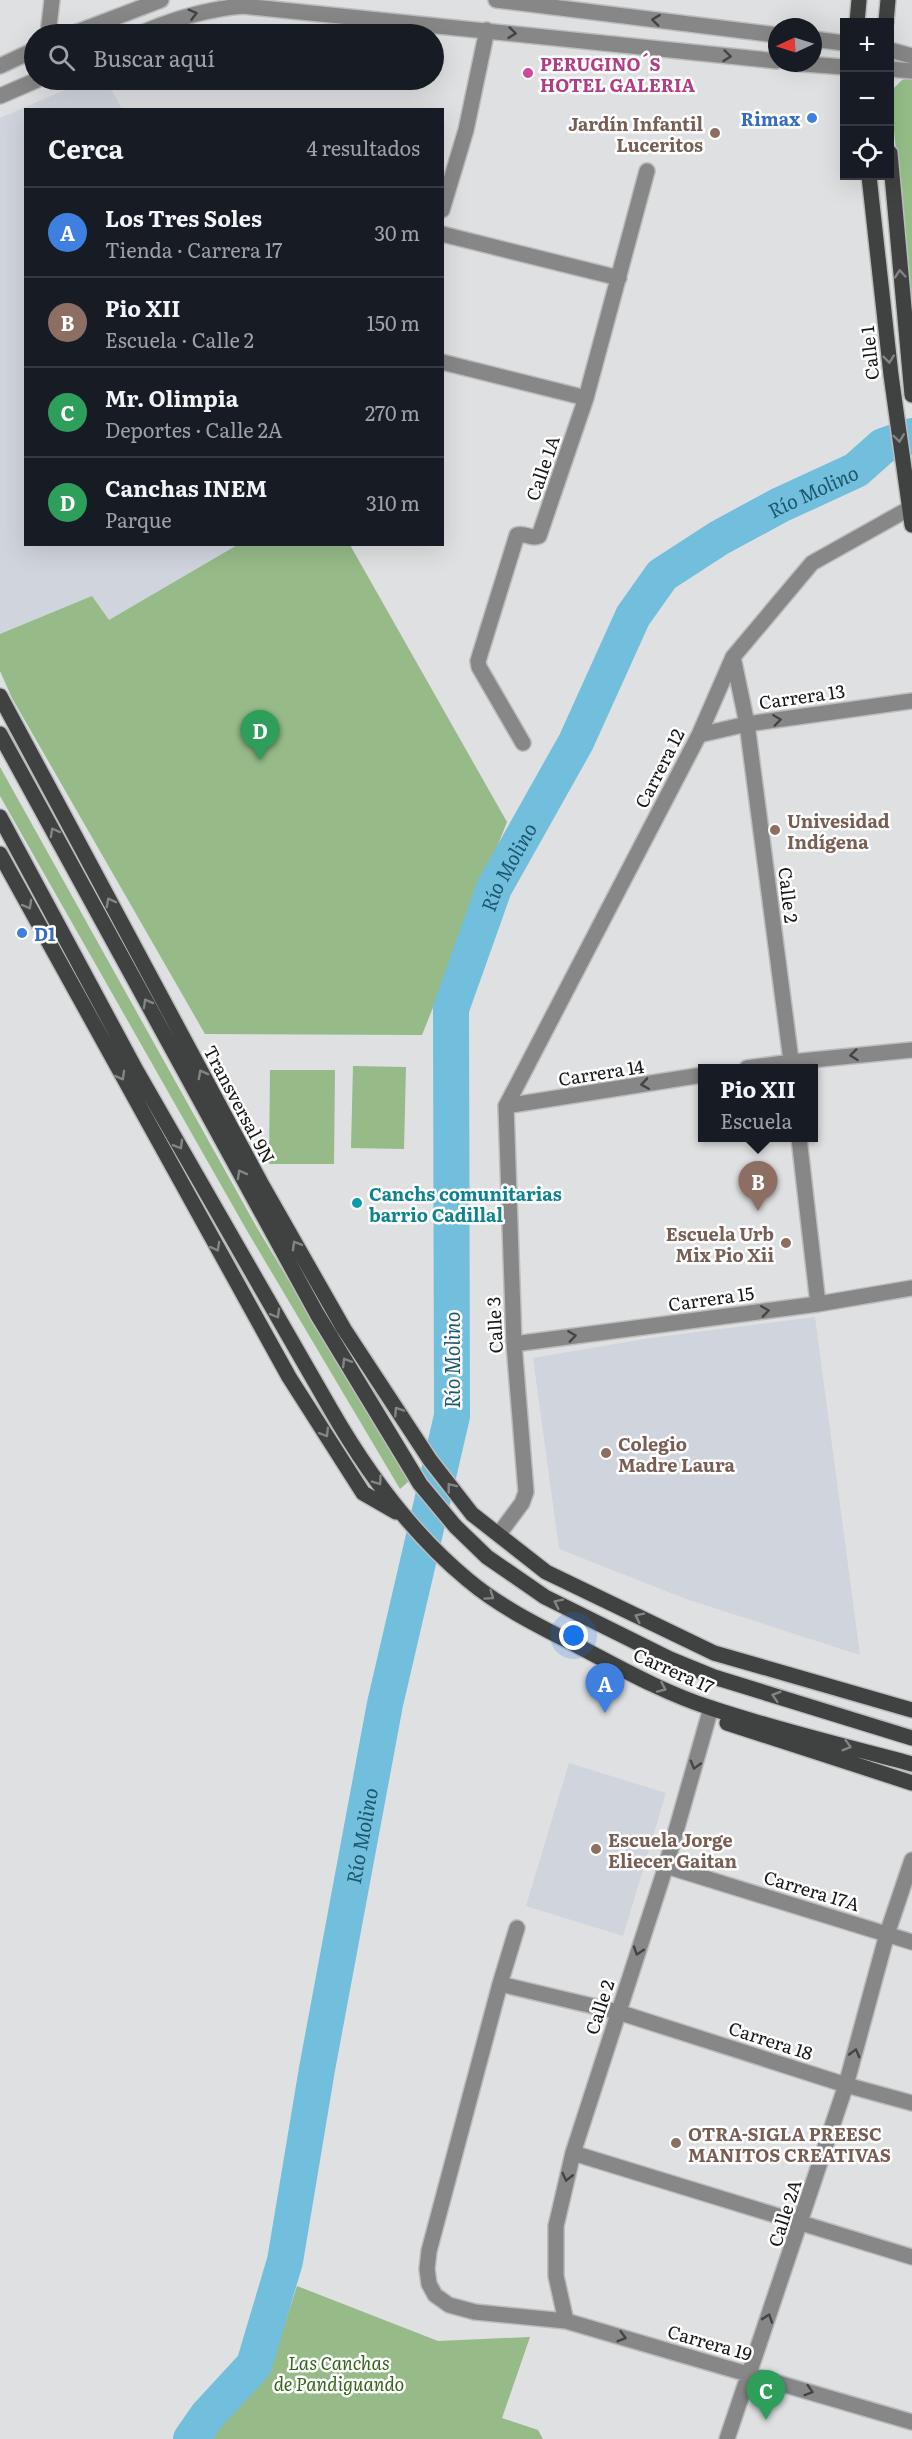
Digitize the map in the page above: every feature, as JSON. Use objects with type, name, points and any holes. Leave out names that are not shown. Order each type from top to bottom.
[{"type":"main road","points":[[857,18],[859,0]]},
{"type":"main road","points":[[886,18],[888,0]]},
{"type":"main road","name":"Calle 1","points":[[869,180],[894,399],[912,525]]},
{"type":"main road","name":"Calle 1","points":[[892,180],[912,395]]},
{"type":"main road","name":"Transversal 9N","points":[[0,696],[262,1185],[344,1329],[430,1460],[472,1514]]},
{"type":"main road","name":"Transversal 9N","points":[[0,734],[317,1314],[420,1484],[455,1527]]},
{"type":"main road","points":[[0,817],[136,1071],[346,1437],[402,1515]]},
{"type":"main road","points":[[0,854],[289,1377],[363,1493],[402,1515]]},
{"type":"main road","points":[[262,1185],[268,1222]]},
{"type":"main road","name":"Carrera 17","points":[[472,1514],[546,1572],[714,1653],[912,1710]]},
{"type":"main road","name":"Carrera 17","points":[[402,1515],[468,1580],[526,1620],[658,1687],[711,1708],[912,1764]]},
{"type":"main road","name":"Carrera 17","points":[[455,1527],[487,1557],[545,1597],[670,1659],[714,1677],[912,1738]]},
{"type":"main road","points":[[711,1708],[720,1721],[912,1784]]},
{"type":"street","points":[[49,24],[52,0]]},
{"type":"street","points":[[98,24],[161,0]]},
{"type":"street","points":[[496,0],[768,34]]},
{"type":"street","points":[[163,24],[217,8],[244,3],[433,24]]},
{"type":"street","points":[[444,25],[768,61]]},
{"type":"street","points":[[444,203],[466,130],[487,30]]},
{"type":"street","points":[[822,40],[840,42]]},
{"type":"street","points":[[894,51],[912,56]]},
{"type":"street","points":[[0,66],[24,55]]},
{"type":"street","points":[[822,65],[840,67]]},
{"type":"street","points":[[894,69],[912,71]]},
{"type":"street","points":[[0,96],[24,86]]},
{"type":"street","name":"Calle 1A","points":[[523,743],[479,667],[478,661],[517,535],[522,534],[535,538],[539,536],[586,398],[647,171]]},
{"type":"street","points":[[444,234],[619,278]]},
{"type":"street","points":[[444,362],[586,398]]},
{"type":"street","name":"Carrera 12","points":[[506,1106],[699,735],[733,657],[812,563],[911,508]]},
{"type":"street","name":"Calle 2","points":[[733,657],[747,724],[791,1064]]},
{"type":"street","name":"Carrera 13","points":[[699,735],[747,724],[912,701]]},
{"type":"street","points":[[799,1064],[912,1050]]},
{"type":"street","name":"Carrera 14","points":[[506,1106],[698,1077]]},
{"type":"street","name":"Calle 3","points":[[499,1534],[522,1503],[526,1492],[514,1344],[506,1106]]},
{"type":"street","points":[[800,1142],[818,1304]]},
{"type":"street","name":"Carrera 15","points":[[514,1344],[818,1304],[912,1288]]},
{"type":"street","name":"Calle 2","points":[[566,2321],[556,2276],[556,2226],[573,2153],[666,1866],[711,1708]]},
{"type":"street","name":"Calle 2A","points":[[727,2439],[846,2085],[887,1934],[912,1860]]},
{"type":"street","name":"Carrera 17A","points":[[666,1866],[912,1942]]},
{"type":"street","name":"Carrera 19","points":[[517,1928],[429,2251],[427,2269],[429,2284],[435,2295],[449,2305],[475,2312],[566,2321],[912,2422]]},
{"type":"street","name":"Carrera 18","points":[[500,1984],[618,2012],[846,2085],[912,2103]]},
{"type":"street","points":[[573,2153],[912,2257]]},
{"type":"shaded area","points":[[65,90],[112,90],[121,108],[24,108],[24,546],[237,546],[109,621],[0,634],[0,118]]},
{"type":"shaded area","points":[[815,1317],[860,1655],[686,1599],[559,1549],[533,1358],[650,1338]]},
{"type":"shaded area","name":"Escuela Jorge Eliecer Gaitan","points":[[569,1763],[666,1793],[623,1936],[526,1906]]},
{"type":"green space","points":[[912,77],[912,306],[894,131],[894,88],[902,80]]},
{"type":"green space","points":[[236,546],[351,546],[507,822],[422,1035],[205,1034],[12,698],[0,671],[0,634],[92,596],[109,620]]},
{"type":"green space","points":[[0,767],[256,1226],[409,1481],[400,1489],[246,1229],[0,796]]},
{"type":"green space","points":[[353,1066],[406,1067],[404,1149],[351,1148]]},
{"type":"green space","points":[[270,1070],[335,1070],[334,1164],[269,1164]]},
{"type":"green space","name":"Las Canchas de Pandiguando","points":[[297,2286],[438,2341],[530,2337],[502,2418],[538,2430],[543,2439],[208,2439],[269,2372]]},
{"type":"waterway","name":"Río Molino","points":[[191,2439],[207,2416],[254,2365],[285,2261],[317,2069],[385,1704],[452,1416],[451,1009],[494,888],[576,742],[633,616],[662,575],[719,538],[780,505],[856,470],[883,446],[912,436]]},
{"type":"place","name":"PERUGINO´S HOTEL GALERIA","points":[[528,73]]},
{"type":"place","name":"Rimax","points":[[812,118]]},
{"type":"place","name":"Jardín Infantil Luceritos","points":[[715,133]]},
{"type":"place","name":"Canchas INEM","points":[[260,760]]},
{"type":"place","name":"Univesidad Indígena","points":[[775,830]]},
{"type":"place","name":"D1","points":[[22,933]]},
{"type":"place","name":"Canchs comunitarias barrio Cadillal","points":[[357,1203]]},
{"type":"place","name":"Pio XII","points":[[758,1211]]},
{"type":"place","name":"Escuela Urb Mix Pio Xii","points":[[786,1243]]},
{"type":"place","name":"Colegio Madre Laura","points":[[606,1453]]},
{"type":"place","name":"Los Tres Soles","points":[[605,1713]]},
{"type":"place","name":"Escuela Jorge Eliecer Gaitan","points":[[596,1849]]},
{"type":"place","name":"OTRA-SIGLA PREESC MANITOS CREATIVAS","points":[[676,2143]]},
{"type":"place","name":"Mr. Olimpia","points":[[766,2420]]}]
